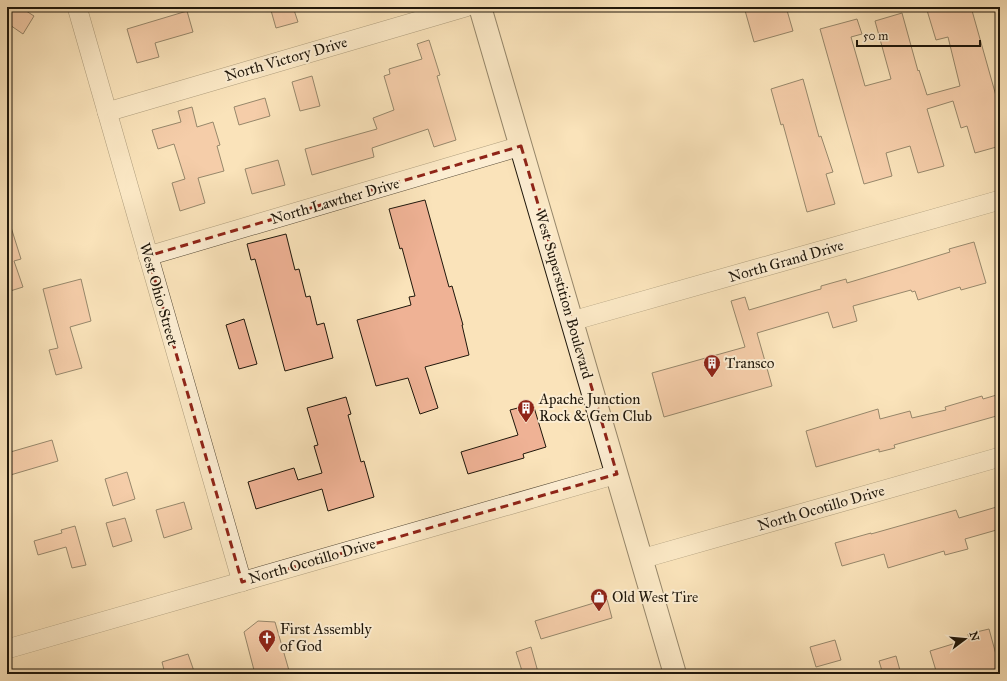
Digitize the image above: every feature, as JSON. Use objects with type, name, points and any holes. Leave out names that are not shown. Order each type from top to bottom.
[{"type":"main road","name":"West Superstition Boulevard","points":[[480,7],[675,674]]},
{"type":"street","name":"West Ohio Street","points":[[77,7],[242,582]]},
{"type":"street","name":"North Victory Drive","points":[[106,112],[466,7]]},
{"type":"street","name":"North Lawther Drive","points":[[148,256],[521,146]]},
{"type":"street","name":"North Grand Drive","points":[[572,321],[1000,200]]},
{"type":"street","name":"North Ocotillo Drive","points":[[641,559],[1000,457]]},
{"type":"street","name":"North Ocotillo Drive","points":[[7,649],[617,474]]},
{"type":"highlighted area","points":[[521,146],[617,474],[242,582],[148,256]]},
{"type":"building","points":[[7,7],[20,7],[34,16],[23,34],[7,23]]},
{"type":"building","points":[[270,7],[293,7],[298,22],[276,28]]},
{"type":"building","points":[[744,7],[786,7],[793,31],[754,42]]},
{"type":"building","points":[[926,7],[971,7],[1000,110],[1000,146],[975,153],[967,126],[961,128],[953,101],[927,109],[944,166],[918,173],[910,146],[886,153],[892,176],[864,184],[820,29],[857,19],[862,34],[851,37],[865,86],[891,79],[875,21],[902,13],[918,71],[919,70],[927,95],[960,86],[948,37],[936,40]]},
{"type":"building","points":[[187,11],[193,32],[155,43],[159,57],[137,63],[127,29]]},
{"type":"building","points":[[429,40],[440,75],[437,76],[456,140],[434,147],[428,129],[372,148],[374,157],[312,175],[305,149],[377,129],[373,118],[394,110],[384,76],[390,74],[389,69],[422,59],[417,44]]},
{"type":"building","points":[[312,76],[320,106],[300,111],[292,82]]},
{"type":"building","points":[[803,79],[819,137],[821,136],[833,172],[826,174],[835,204],[807,212],[783,124],[781,125],[771,89]]},
{"type":"building","points":[[265,98],[270,116],[239,125],[234,107]]},
{"type":"building","points":[[192,107],[197,127],[213,122],[220,145],[217,146],[224,171],[198,178],[205,203],[180,211],[172,183],[185,179],[174,144],[158,149],[152,130],[181,122],[178,111]]},
{"type":"building","points":[[278,160],[285,185],[252,194],[245,169]]},
{"type":"building","points":[[425,200],[449,287],[452,286],[463,325],[469,355],[425,367],[438,408],[420,414],[408,378],[376,386],[357,320],[411,305],[409,297],[415,296],[402,248],[400,249],[389,209]]},
{"type":"building","points":[[10,224],[21,259],[14,261],[23,287],[7,292],[7,225]]},
{"type":"building","points":[[286,234],[295,270],[299,269],[306,297],[310,296],[317,325],[324,323],[333,358],[285,371],[255,259],[251,260],[247,244]]},
{"type":"building","points":[[974,242],[986,283],[961,290],[960,287],[918,300],[915,291],[912,292],[911,290],[853,306],[857,321],[833,328],[828,312],[757,333],[772,386],[664,417],[652,373],[745,347],[731,301],[745,297],[749,310],[821,289],[821,286],[846,279],[847,283],[904,266],[950,252],[949,249]]},
{"type":"building","points":[[81,279],[91,321],[70,327],[82,368],[56,375],[49,350],[58,348],[43,289]]},
{"type":"building","points":[[244,319],[257,364],[239,369],[226,325]]},
{"type":"building","points":[[1000,394],[1000,415],[894,445],[895,448],[879,452],[879,449],[816,467],[806,431],[878,409],[880,419],[910,411],[912,418],[946,410],[945,407],[982,396],[983,399]]},
{"type":"building","points":[[346,397],[351,414],[348,415],[361,462],[364,461],[374,497],[328,511],[322,489],[256,509],[248,482],[294,468],[298,480],[322,473],[314,446],[318,445],[307,408]]},
{"type":"building","points":[[533,404],[546,447],[523,454],[524,458],[468,474],[461,452],[518,435],[510,410]]},
{"type":"building","points":[[52,440],[58,461],[7,476],[7,453]]},
{"type":"building","points":[[127,472],[135,499],[113,506],[105,479]]},
{"type":"building","points":[[184,502],[192,529],[164,538],[156,510]]},
{"type":"building","points":[[1000,506],[1000,529],[965,539],[968,549],[945,555],[944,551],[888,568],[884,554],[842,566],[835,543],[956,510],[959,518]]},
{"type":"building","points":[[125,518],[132,541],[113,547],[106,523]]},
{"type":"building","points":[[75,526],[86,565],[72,568],[66,547],[38,555],[34,541],[62,533],[61,530]]},
{"type":"building","points":[[607,599],[612,618],[541,639],[535,621]]},
{"type":"building","name":"First Assembly of God","points":[[258,621],[275,622],[290,674],[255,674],[244,632]]},
{"type":"building","points":[[989,629],[1000,674],[937,674],[930,651],[969,639],[968,634]]},
{"type":"building","points":[[835,640],[841,660],[816,667],[810,647]]},
{"type":"building","points":[[531,647],[538,672],[523,674],[516,652]]},
{"type":"building","points":[[188,654],[195,674],[165,674],[162,662]]},
{"type":"building","points":[[896,656],[901,674],[883,674],[879,661]]},
{"type":"place","name":"Transco","points":[[712,378]]},
{"type":"place","name":"Apache Junction Rock & Gem Club","points":[[526,423]]},
{"type":"place","name":"Old West Tire","points":[[599,612]]},
{"type":"place","name":"First Assembly of God","points":[[267,653]]}]
